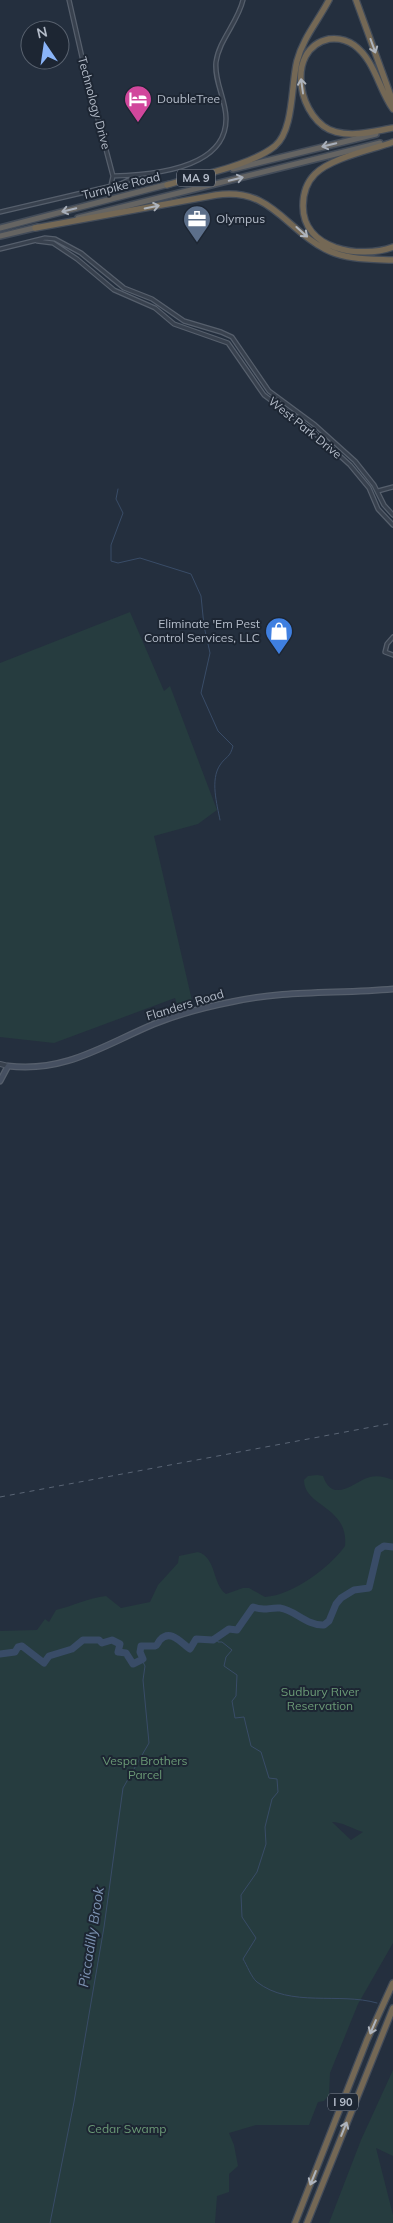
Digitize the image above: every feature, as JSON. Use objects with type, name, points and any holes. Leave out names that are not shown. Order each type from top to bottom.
[{"type":"highway","points":[[167,185],[247,160],[277,144],[287,124],[299,55],[311,29],[329,0]]},
{"type":"highway","points":[[356,0],[393,102]]},
{"type":"highway","points":[[393,110],[367,59],[353,44],[343,40],[332,39],[316,45],[308,53],[302,66],[302,87],[309,111],[319,124],[334,132],[347,134],[393,129]]},
{"type":"highway","name":"Turnpike Road","points":[[0,228],[393,129]]},
{"type":"highway","points":[[393,141],[324,167],[308,183],[303,204],[304,214],[310,229],[321,240],[331,246],[365,253],[393,247]]},
{"type":"highway","name":"Turnpike Road","points":[[0,236],[393,141]]},
{"type":"highway","points":[[35,228],[216,195],[238,194],[257,199],[271,206],[309,238],[331,252],[355,258],[393,260]]},
{"type":"highway","name":"I 90","points":[[295,2223],[370,2033],[393,1983]]},
{"type":"highway","name":"I 90","points":[[306,2223],[393,2008]]},
{"type":"main road","name":"Flanders Road","points":[[8,1066],[42,1067],[70,1062],[155,1023],[230,1002],[284,995],[393,988]]},
{"type":"main road","points":[[0,1081],[8,1066]]},
{"type":"street","name":"Technology Drive","points":[[70,0],[84,66],[113,176],[111,185]]},
{"type":"street","points":[[0,212],[111,185],[202,160],[213,151],[220,140],[226,124],[226,116],[216,72],[218,51],[238,14],[243,0]]},
{"type":"street","points":[[113,176],[139,176]]},
{"type":"street","name":"West Park Drive","points":[[31,241],[45,238],[61,242],[81,253],[124,288],[152,299],[184,321],[232,337],[269,391],[341,447],[378,491],[384,505],[393,516]]},
{"type":"street","points":[[0,249],[31,241]]},
{"type":"street","name":"West Park Drive","points":[[31,241],[53,243],[121,294],[155,308],[182,327],[228,342],[264,395],[311,430],[350,465],[369,488],[378,509],[393,525]]},
{"type":"street","points":[[378,491],[393,487]]},
{"type":"street","points":[[393,636],[387,644],[385,652],[393,655]]},
{"type":"street","points":[[0,1064],[8,1066]]},
{"type":"green space","points":[[130,612],[164,691],[170,686],[217,810],[198,824],[154,836],[193,1005],[178,1007],[175,998],[54,1043],[0,1037],[0,663]]},
{"type":"green space","points":[[308,1476],[323,1476],[327,1485],[332,1489],[338,1490],[345,1489],[373,1476],[393,1480],[393,1943],[358,2004],[330,2073],[329,2095],[324,2101],[318,2102],[309,2125],[256,2125],[229,2133],[234,2145],[238,2166],[229,2174],[229,2192],[217,2196],[215,2223],[0,2223],[0,1631],[37,1630],[45,1619],[49,1622],[56,1610],[99,1597],[106,1596],[121,1608],[150,1602],[158,1585],[178,1563],[179,1556],[198,1552],[204,1555],[212,1565],[218,1584],[226,1594],[243,1588],[249,1588],[265,1597],[276,1595],[298,1586],[330,1563],[345,1546],[344,1533],[340,1523],[306,1489],[304,1480]],"holes":[[[332,1822],[344,1824],[363,1832],[351,1840]]]},
{"type":"green space","points":[[393,2070],[393,2156],[376,2148],[393,2215],[393,2223],[329,2223],[361,2140]]},
{"type":"waterway","points":[[118,489],[116,499],[123,513],[111,545],[111,561],[118,563],[140,558],[191,574],[201,596],[204,626],[210,653],[201,693],[218,731],[233,746],[229,755],[220,765],[215,778],[215,792],[220,820]]},
{"type":"waterway","points":[[0,1654],[15,1652],[18,1647],[22,1646],[44,1663],[49,1656],[72,1649],[83,1640],[99,1640],[102,1643],[112,1640],[120,1644],[118,1652],[126,1653],[133,1664],[143,1659],[140,1652],[141,1646],[155,1646],[164,1637],[172,1636],[190,1649],[196,1639],[213,1640],[229,1629],[237,1630],[253,1607],[261,1609],[286,1609],[307,1621],[324,1625],[329,1621],[336,1604],[341,1598],[354,1590],[369,1588],[378,1550],[384,1546],[393,1547]]},
{"type":"waterway","points":[[217,1639],[218,1642],[222,1642],[232,1650],[226,1657],[224,1666],[237,1675],[236,1696],[232,1701],[235,1718],[244,1717],[251,1746],[261,1752],[269,1778],[277,1779],[278,1792],[272,1799],[265,1827],[266,1844],[257,1872],[241,1895],[242,1917],[256,1938],[243,1959],[257,1982],[270,1990],[284,1995],[362,2000],[377,2003]]},
{"type":"waterway","name":"Piccadilly Brook","points":[[50,2223],[74,2102],[104,1927],[123,1788],[149,1743],[143,1680],[145,1666],[142,1660]]},
{"type":"railway","points":[[0,1497],[393,1423]]},
{"type":"place","name":"DoubleTree","points":[[138,123]]},
{"type":"place","name":"Olympus","points":[[197,243]]},
{"type":"place","name":"Eliminate 'Em Pest Control Services, LLC","points":[[279,655]]},
{"type":"park label","name":"Sudbury River Reservation","points":[[320,1699]]},
{"type":"park label","name":"Vespa Brothers Parcel","points":[[145,1768]]},
{"type":"park label","name":"Cedar Swamp","points":[[127,2129]]}]
